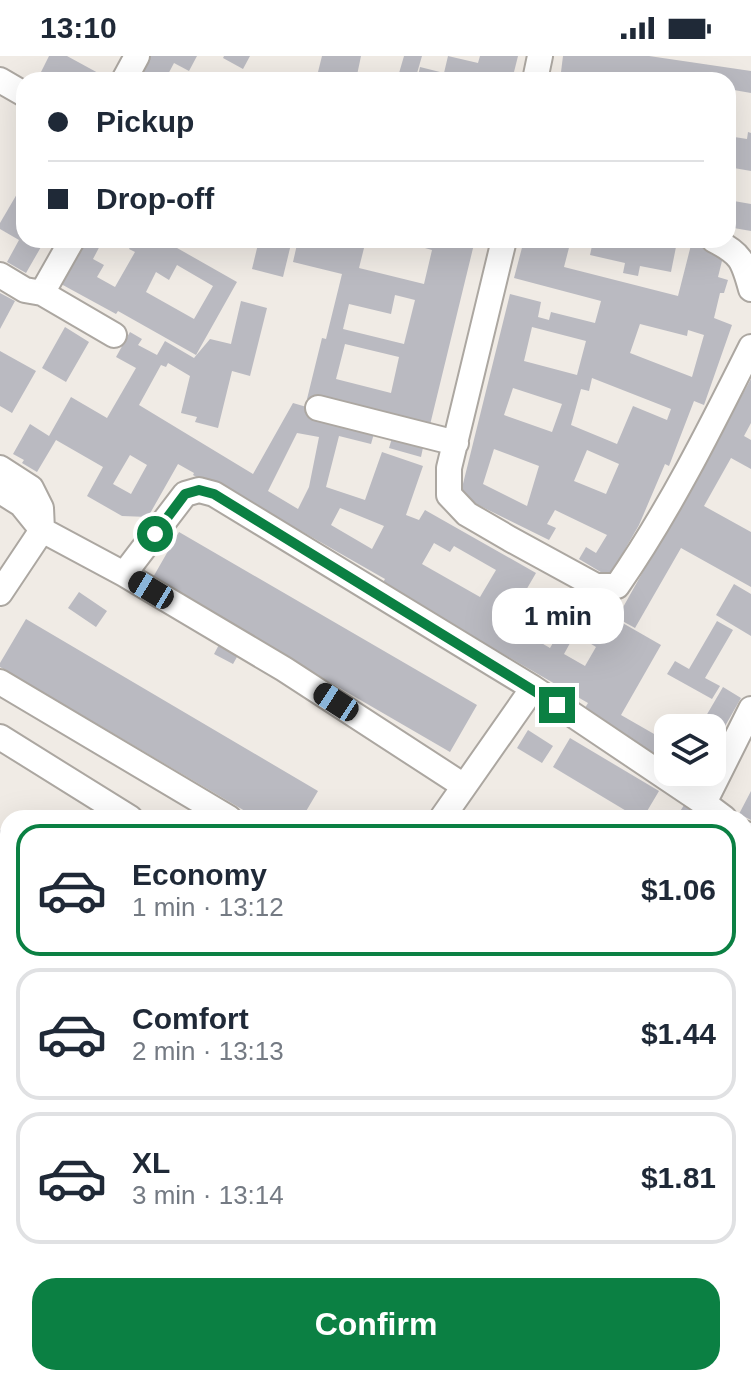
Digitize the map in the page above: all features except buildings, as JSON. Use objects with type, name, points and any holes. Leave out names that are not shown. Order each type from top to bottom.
[{"type":"street","points":[[42,293],[67,248]]},
{"type":"street","points":[[502,248],[449,468],[449,495],[467,514],[596,586],[617,586],[639,554],[702,446],[751,347]]},
{"type":"street","points":[[728,248],[744,266],[751,289]]},
{"type":"street","points":[[0,275],[25,290],[42,293],[114,335]]},
{"type":"street","points":[[318,408],[456,443]]},
{"type":"street","points":[[0,468],[31,488],[41,508],[42,530],[0,593]]},
{"type":"street","points":[[124,574],[185,494],[199,490],[214,494],[533,688],[713,810]]},
{"type":"street","points":[[0,491],[21,504],[42,530],[124,574],[284,669],[464,786]]},
{"type":"street","points":[[0,682],[216,810]]},
{"type":"street","points":[[448,810],[533,688]]},
{"type":"street","points":[[704,803],[751,709]]},
{"type":"street","points":[[0,737],[117,810]]},
{"type":"route","points":[[155,534],[185,494],[199,490],[214,494],[557,705]]}]
